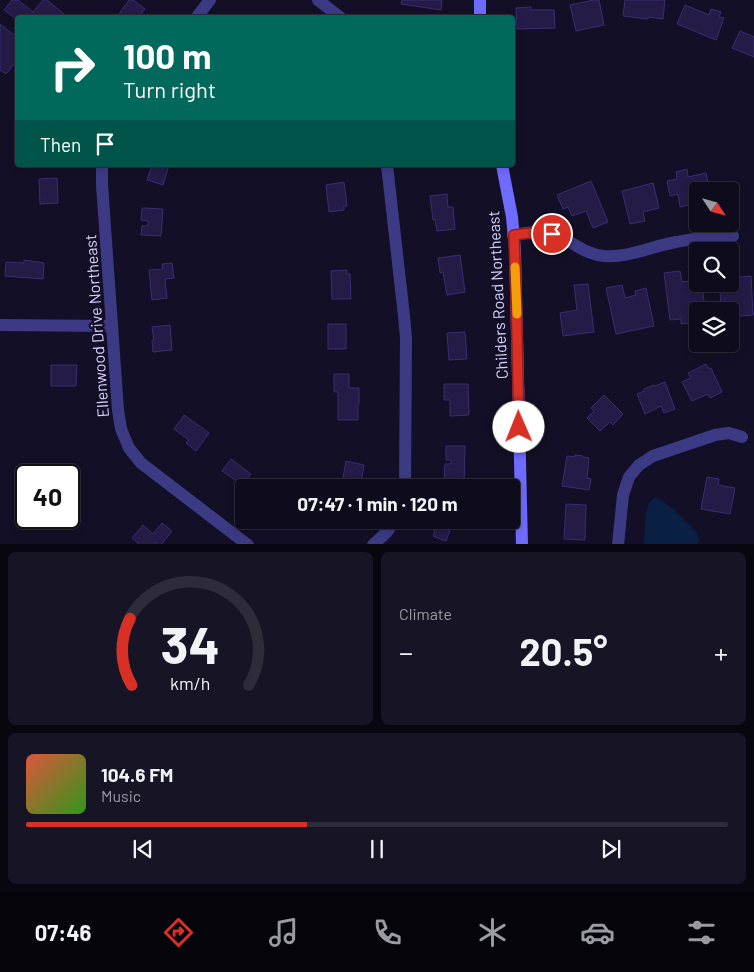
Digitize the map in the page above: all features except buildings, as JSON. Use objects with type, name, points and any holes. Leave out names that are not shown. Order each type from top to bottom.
[{"type":"street","points":[[198,15],[210,0]]},
{"type":"street","points":[[318,0],[337,15]]},
{"type":"street","points":[[480,0],[480,15]]},
{"type":"street","name":"Ellenwood Drive Northeast","points":[[102,167],[111,326],[121,429],[129,448],[141,463],[248,544]]},
{"type":"street","points":[[387,167],[406,338],[404,479]]},
{"type":"street","name":"Childers Road Northeast","points":[[502,167],[514,235],[522,544]]},
{"type":"street","points":[[514,235],[539,232],[552,234],[599,256],[623,255],[676,242],[733,236]]},
{"type":"street","points":[[0,324],[111,326]]},
{"type":"street","points":[[618,544],[622,495],[629,477],[640,465],[653,456],[715,435],[729,433],[742,437]]},
{"type":"street","points":[[373,544],[390,529]]},
{"type":"water","points":[[656,497],[671,507],[697,533],[699,541],[697,544],[644,544],[646,512],[649,503]]},
{"type":"slow traffic","points":[[515,267],[517,314]]},
{"type":"route","points":[[519,427],[514,235],[530,232],[552,234]]}]
